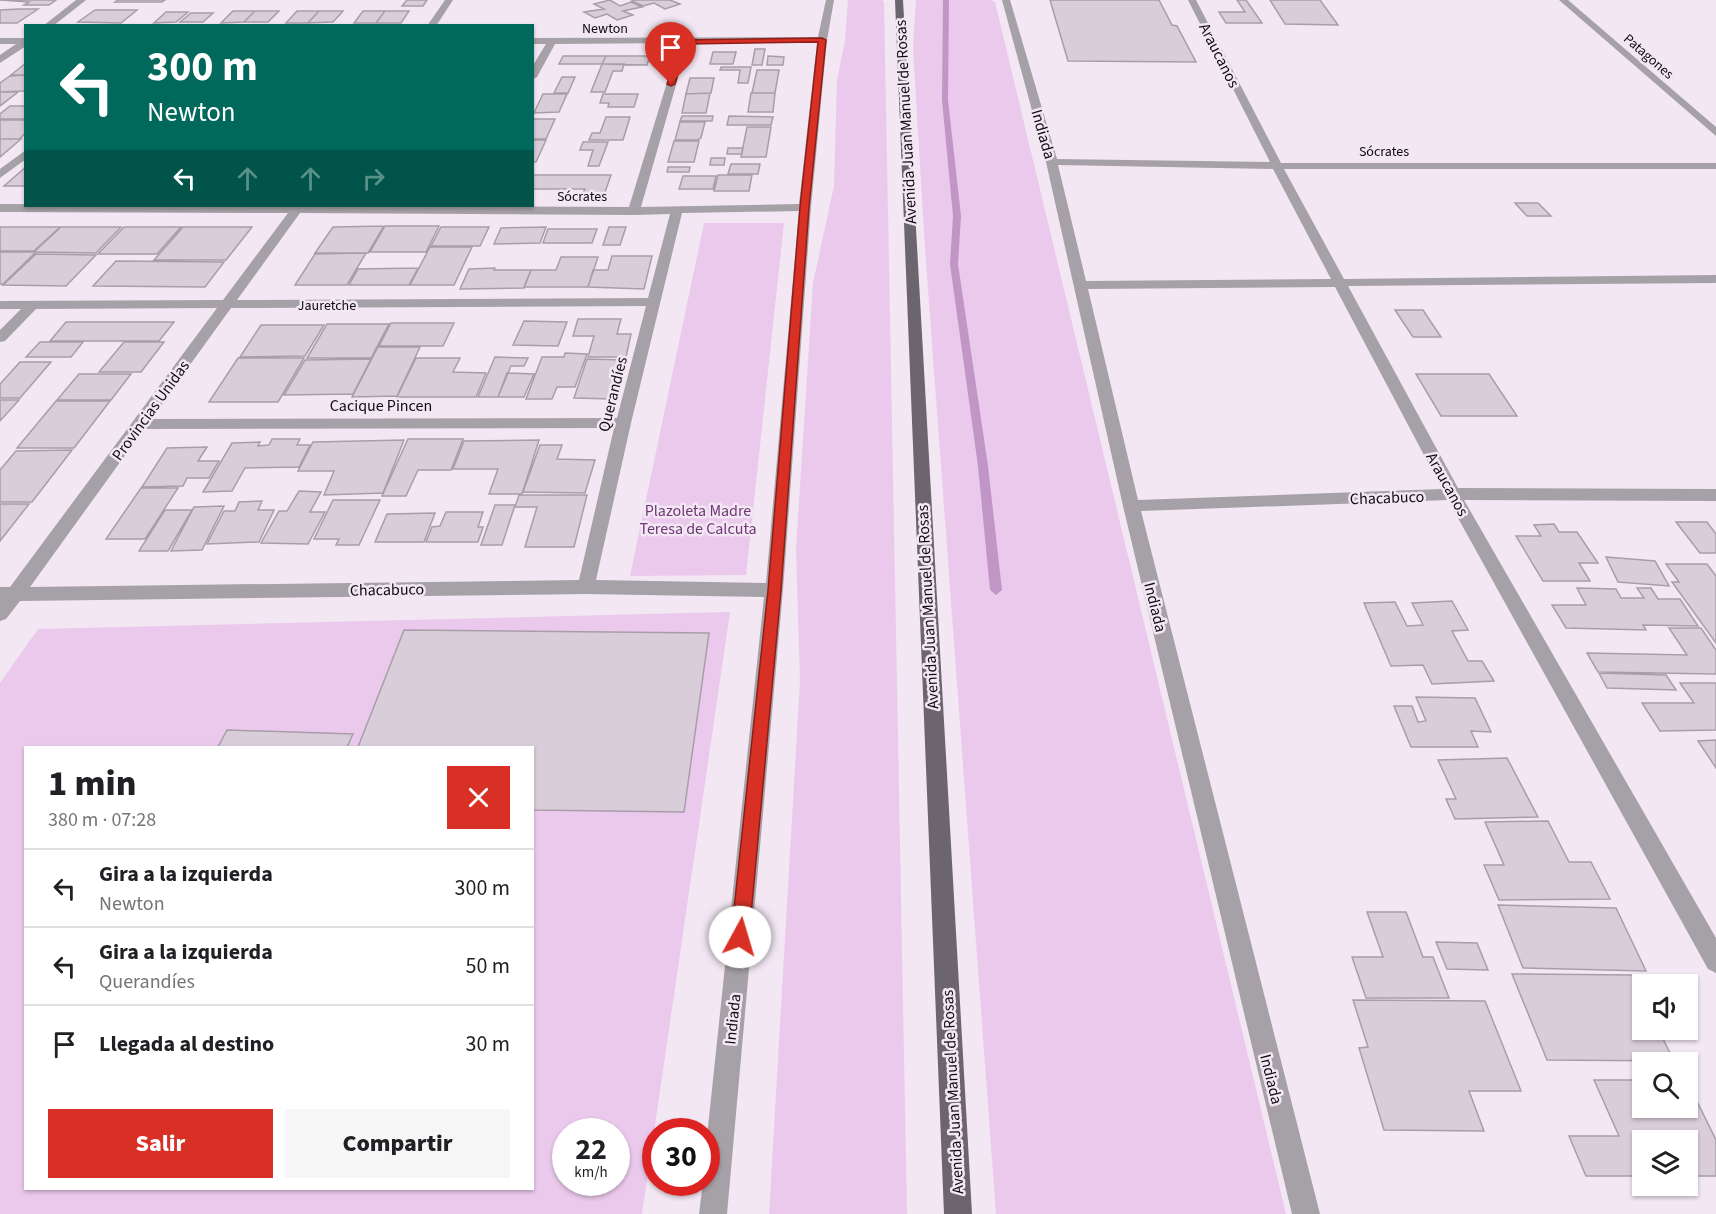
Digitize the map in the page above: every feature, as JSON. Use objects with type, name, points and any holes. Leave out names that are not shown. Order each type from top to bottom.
[{"type":"main road","name":"Avenida Juan Manuel de Rosas","points":[[899,0],[958,1214]]},
{"type":"street","points":[[50,24],[82,0]]},
{"type":"street","points":[[432,24],[449,0]]},
{"type":"street","name":"Indiada","points":[[713,1214],[774,590],[805,207],[822,40],[830,0]]},
{"type":"street","name":"Indiada","points":[[1006,0],[1052,162],[1131,506],[1306,1214]]},
{"type":"street","name":"Araucanos","points":[[1192,0],[1277,166],[1453,494],[1716,961]]},
{"type":"street","name":"Patagones","points":[[1563,0],[1716,133]]},
{"type":"street","name":"Newton","points":[[534,41],[822,40]]},
{"type":"street","points":[[0,41],[24,41]]},
{"type":"street","points":[[534,73],[552,41]]},
{"type":"street","points":[[0,60],[24,42]]},
{"type":"street","points":[[634,211],[684,42]]},
{"type":"street","points":[[0,175],[24,155]]},
{"type":"street","name":"Sócrates","points":[[1052,162],[1277,166],[1716,166]]},
{"type":"street","name":"Sócrates","points":[[0,208],[298,207],[677,211],[805,207]]},
{"type":"street","name":"Provincias Unidas","points":[[0,614],[7,595],[140,424],[298,207]]},
{"type":"street","name":"Querandíes","points":[[586,587],[623,423],[677,211]]},
{"type":"street","points":[[1081,285],[1716,279]]},
{"type":"street","name":"Jauretche","points":[[0,305],[653,302]]},
{"type":"street","points":[[0,338],[32,305]]},
{"type":"street","name":"Cacique Pincen","points":[[140,424],[623,423]]},
{"type":"street","name":"Chacabuco","points":[[1131,506],[1453,494],[1716,495]]},
{"type":"street","name":"Chacabuco","points":[[7,595],[586,587],[774,590]]},
{"type":"green space","points":[[848,0],[882,0],[884,2],[907,1214],[769,1214],[800,681],[796,549],[813,283],[834,186],[837,80],[845,41]]},
{"type":"green space","points":[[916,0],[990,0],[995,2],[1286,1214],[996,1214],[925,248],[913,48]]},
{"type":"green space","name":"Plazoleta Madre Teresa de Calcuta","points":[[704,223],[784,223],[746,575],[630,576]]},
{"type":"green space","points":[[730,612],[656,1118],[642,1118],[642,1196],[645,1196],[642,1214],[0,1214],[0,683],[38,629]]},
{"type":"building","points":[[0,0],[56,0],[49,5],[24,5],[29,2]]},
{"type":"building","points":[[118,0],[165,0],[162,2],[115,2]]},
{"type":"building","points":[[407,0],[427,0],[423,6],[402,6]]},
{"type":"building","points":[[610,0],[620,6],[631,2],[642,7],[623,11],[633,15],[617,20],[607,14],[595,18],[584,12],[604,9],[594,4]]},
{"type":"building","points":[[670,0],[680,4],[665,9],[654,3],[643,6],[632,1]]},
{"type":"building","points":[[1050,0],[1159,0],[1172,25],[1177,26],[1196,62],[1068,61]]},
{"type":"building","points":[[1237,0],[1246,0],[1262,23],[1226,23],[1219,12],[1245,12]]},
{"type":"building","points":[[1270,0],[1320,0],[1338,25],[1285,24]]},
{"type":"building","points":[[38,9],[17,23],[0,23],[0,10]]},
{"type":"building","points":[[95,10],[137,10],[121,23],[78,22]]},
{"type":"building","points":[[233,11],[255,11],[244,22],[221,23]]},
{"type":"building","points":[[255,11],[279,11],[268,22],[244,22]]},
{"type":"building","points":[[297,11],[319,11],[308,23],[286,23]]},
{"type":"building","points":[[319,11],[343,11],[333,22],[308,23]]},
{"type":"building","points":[[363,11],[385,11],[376,23],[354,23]]},
{"type":"building","points":[[385,11],[409,11],[401,23],[376,23]]},
{"type":"building","points":[[166,12],[188,12],[176,22],[154,23]]},
{"type":"building","points":[[191,13],[213,13],[203,22],[180,22]]},
{"type":"building","points":[[755,49],[765,49],[762,65],[752,65]]},
{"type":"building","points":[[713,52],[736,52],[733,64],[710,64]]},
{"type":"building","points":[[563,56],[606,56],[602,64],[559,64]]},
{"type":"building","points":[[606,56],[650,56],[647,65],[602,64]]},
{"type":"building","points":[[768,56],[784,57],[783,65],[767,65]]},
{"type":"building","points":[[602,64],[624,64],[622,71],[613,71],[605,92],[591,92]]},
{"type":"building","points":[[24,65],[24,75],[11,75]]},
{"type":"building","points":[[721,67],[751,67],[748,83],[738,83],[740,70],[720,70]]},
{"type":"building","points":[[757,70],[779,70],[775,93],[752,93]]},
{"type":"building","points":[[24,75],[24,91],[0,92],[0,83],[10,76]]},
{"type":"building","points":[[562,77],[575,77],[568,93],[554,93]]},
{"type":"building","points":[[690,78],[714,78],[711,93],[686,94]]},
{"type":"building","points":[[0,92],[18,92],[0,106]]},
{"type":"building","points":[[710,93],[706,113],[682,113],[686,94]]},
{"type":"building","points":[[751,93],[775,93],[773,112],[748,112]]},
{"type":"building","points":[[543,94],[567,94],[559,112],[534,113]]},
{"type":"building","points":[[603,94],[638,94],[634,107],[608,107],[609,103],[600,103]]},
{"type":"building","points":[[10,106],[24,106],[24,119],[0,119],[0,114]]},
{"type":"building","points":[[682,116],[713,116],[712,121],[680,121]]},
{"type":"building","points":[[729,116],[773,117],[771,125],[727,125]]},
{"type":"building","points":[[606,117],[630,117],[623,140],[589,140],[592,133],[600,133]]},
{"type":"building","points":[[534,119],[555,119],[546,139],[534,139]]},
{"type":"building","points":[[0,120],[24,120],[24,135],[19,139],[0,139]]},
{"type":"building","points":[[680,122],[705,122],[701,138],[675,140]]},
{"type":"building","points":[[747,127],[771,127],[766,157],[741,157]]},
{"type":"building","points":[[0,139],[21,139],[0,157]]},
{"type":"building","points":[[534,140],[546,140],[534,162]]},
{"type":"building","points":[[674,141],[699,141],[694,162],[668,162]]},
{"type":"building","points":[[583,142],[608,142],[599,166],[588,166],[593,150],[580,150]]},
{"type":"building","points":[[728,148],[743,148],[742,154],[727,154]]},
{"type":"building","points":[[711,158],[725,158],[724,165],[710,165]]},
{"type":"building","points":[[731,164],[760,164],[758,174],[728,174]]},
{"type":"building","points":[[668,167],[690,167],[689,172],[667,172]]},
{"type":"building","points":[[24,169],[24,186],[4,186]]},
{"type":"building","points":[[534,175],[611,175],[604,195],[582,195],[585,189],[534,189]]},
{"type":"building","points":[[718,175],[752,175],[749,191],[714,191]]},
{"type":"building","points":[[683,176],[716,176],[713,189],[679,189]]},
{"type":"building","points":[[1515,203],[1538,203],[1551,216],[1527,216]]},
{"type":"building","points":[[384,226],[368,253],[315,253],[333,227]]},
{"type":"building","points":[[385,226],[439,226],[426,252],[370,252]]},
{"type":"building","points":[[0,227],[60,227],[34,251],[0,251]]},
{"type":"building","points":[[61,227],[121,227],[96,253],[34,252]]},
{"type":"building","points":[[124,227],[181,227],[157,254],[98,254]]},
{"type":"building","points":[[183,227],[252,227],[226,260],[154,260]]},
{"type":"building","points":[[441,227],[489,227],[480,246],[431,246]]},
{"type":"building","points":[[546,227],[540,243],[494,244],[501,228]]},
{"type":"building","points":[[609,227],[626,227],[620,245],[603,245]]},
{"type":"building","points":[[548,229],[597,229],[592,243],[543,243]]},
{"type":"building","points":[[430,247],[472,247],[454,285],[410,285]]},
{"type":"building","points":[[0,252],[36,252],[3,284],[0,284]]},
{"type":"building","points":[[366,253],[347,285],[295,285],[315,254]]},
{"type":"building","points":[[36,254],[96,255],[66,286],[3,285]]},
{"type":"building","points":[[612,256],[652,256],[644,289],[588,287],[593,270],[608,270]]},
{"type":"building","points":[[561,257],[598,257],[588,287],[524,287],[531,270],[556,270]]},
{"type":"building","points":[[116,261],[224,262],[205,287],[93,286]]},
{"type":"building","points":[[418,268],[409,285],[349,285],[358,269]]},
{"type":"building","points":[[495,268],[494,270],[531,270],[524,288],[460,289],[469,269]]},
{"type":"building","points":[[1395,310],[1423,310],[1441,337],[1413,337]]},
{"type":"building","points":[[578,319],[621,319],[617,334],[631,334],[626,357],[588,357],[594,336],[573,336]]},
{"type":"building","points":[[524,321],[567,322],[558,346],[513,345]]},
{"type":"building","points":[[66,322],[174,322],[159,341],[50,341]]},
{"type":"building","points":[[391,323],[454,323],[443,346],[379,346]]},
{"type":"building","points":[[327,324],[389,324],[371,358],[307,358]]},
{"type":"building","points":[[261,325],[324,325],[305,356],[240,357]]},
{"type":"building","points":[[40,342],[83,342],[71,357],[26,357]]},
{"type":"building","points":[[124,342],[164,342],[141,372],[99,372]]},
{"type":"building","points":[[378,347],[420,347],[397,396],[352,397]]},
{"type":"building","points":[[565,353],[587,354],[575,387],[557,387],[552,399],[526,399],[542,357],[564,357]]},
{"type":"building","points":[[495,357],[528,358],[524,366],[511,366],[498,397],[478,397]]},
{"type":"building","points":[[238,358],[304,358],[278,402],[209,402]]},
{"type":"building","points":[[416,358],[460,358],[453,372],[486,373],[476,397],[397,397]]},
{"type":"building","points":[[371,359],[353,394],[284,395],[305,360]]},
{"type":"building","points":[[587,359],[625,360],[613,399],[574,398]]},
{"type":"building","points":[[20,362],[51,362],[20,398],[0,398],[0,384]]},
{"type":"building","points":[[507,373],[534,374],[524,397],[498,397]]},
{"type":"building","points":[[79,374],[131,374],[111,400],[57,400]]},
{"type":"building","points":[[1416,374],[1489,374],[1517,416],[1441,416]]},
{"type":"building","points":[[0,400],[19,400],[0,421]]},
{"type":"building","points":[[56,401],[110,401],[74,448],[17,448]]},
{"type":"building","points":[[272,439],[300,439],[297,445],[310,445],[299,467],[245,468],[232,491],[203,492],[232,443],[260,442],[258,446],[269,445]]},
{"type":"building","points":[[408,439],[463,439],[451,470],[418,470],[406,496],[382,496]]},
{"type":"building","points":[[404,440],[383,493],[324,495],[334,471],[298,471],[313,442]]},
{"type":"building","points":[[539,440],[522,494],[489,494],[498,469],[453,469],[464,441]]},
{"type":"building","points":[[540,445],[562,445],[557,459],[595,460],[585,493],[523,492]]},
{"type":"building","points":[[207,447],[198,461],[219,461],[209,478],[187,478],[183,486],[142,487],[167,448]]},
{"type":"building","points":[[72,450],[32,502],[0,502],[0,470],[16,451]]},
{"type":"building","points":[[141,488],[178,488],[145,539],[106,539]]},
{"type":"building","points":[[299,491],[321,492],[310,512],[325,512],[308,544],[261,543],[279,511],[287,511]]},
{"type":"building","points":[[519,495],[587,495],[574,547],[525,547],[537,507],[515,507]]},
{"type":"building","points":[[333,500],[380,500],[359,545],[336,545],[339,539],[314,539]]},
{"type":"building","points":[[262,501],[258,510],[274,510],[259,542],[207,544],[224,511],[235,511],[239,502]]},
{"type":"building","points":[[0,504],[29,504],[0,541]]},
{"type":"building","points":[[495,505],[515,505],[502,545],[481,545]]},
{"type":"building","points":[[224,506],[202,550],[171,551],[194,507]]},
{"type":"building","points":[[165,510],[192,510],[168,551],[139,551]]},
{"type":"building","points":[[446,512],[483,512],[478,527],[483,527],[478,542],[426,542],[432,527],[440,526]]},
{"type":"building","points":[[435,513],[424,542],[375,542],[387,514]]},
{"type":"building","points":[[1676,522],[1707,522],[1716,534],[1716,553],[1700,553]]},
{"type":"building","points":[[1554,524],[1559,532],[1577,532],[1598,563],[1579,563],[1590,581],[1543,581],[1516,536],[1541,536],[1534,525]]},
{"type":"building","points":[[1606,557],[1655,561],[1669,586],[1618,582]]},
{"type":"building","points":[[1666,564],[1707,564],[1716,576],[1716,643],[1672,582],[1679,582]]},
{"type":"building","points":[[1577,588],[1616,589],[1621,598],[1644,598],[1637,588],[1651,588],[1658,599],[1680,599],[1698,626],[1643,625],[1646,630],[1566,628],[1552,605],[1586,605]]},
{"type":"building","points":[[1452,601],[1468,630],[1452,631],[1468,661],[1482,661],[1494,681],[1432,684],[1423,665],[1391,666],[1364,603],[1395,602],[1407,626],[1423,625],[1412,603]]},
{"type":"building","points":[[1669,628],[1701,628],[1716,650],[1716,674],[1598,672],[1587,653],[1687,655]]},
{"type":"building","points":[[404,630],[709,633],[684,812],[534,810],[534,746],[358,746]]},
{"type":"building","points":[[1599,673],[1666,675],[1676,690],[1607,688]]},
{"type":"building","points":[[1680,683],[1716,683],[1716,730],[1660,731],[1642,703],[1694,703]]},
{"type":"building","points":[[1416,697],[1475,698],[1491,732],[1471,731],[1478,747],[1411,747],[1394,706],[1412,706],[1418,722],[1426,721]]},
{"type":"building","points":[[227,730],[353,734],[347,746],[219,746]]},
{"type":"building","points":[[1716,740],[1716,768],[1698,741]]},
{"type":"building","points":[[1507,758],[1538,817],[1455,819],[1446,799],[1456,799],[1438,760]]},
{"type":"building","points":[[1548,821],[1569,862],[1591,862],[1610,899],[1499,900],[1484,865],[1504,865],[1485,822]]},
{"type":"building","points":[[1498,905],[1616,908],[1646,971],[1523,968]]},
{"type":"building","points":[[1367,912],[1406,912],[1423,957],[1433,957],[1449,998],[1366,998],[1352,957],[1383,957]]},
{"type":"building","points":[[1436,942],[1477,943],[1488,970],[1447,969]]},
{"type":"building","points":[[1512,974],[1632,975],[1632,1040],[1664,1040],[1670,1052],[1632,1052],[1632,1061],[1547,1060]]},
{"type":"building","points":[[1353,1000],[1485,1001],[1521,1091],[1469,1091],[1484,1131],[1384,1130],[1359,1048],[1368,1047]]},
{"type":"building","points":[[1594,1080],[1632,1080],[1632,1118],[1698,1118],[1698,1103],[1716,1140],[1716,1176],[1698,1176],[1698,1130],[1632,1130],[1632,1176],[1586,1176],[1569,1136],[1619,1136]]},
{"type":"waterway","points":[[946,0],[945,100],[957,216],[954,264],[983,466],[996,590]]},
{"type":"route","points":[[671,84],[684,42],[822,40],[805,207],[774,590],[740,937]]}]
